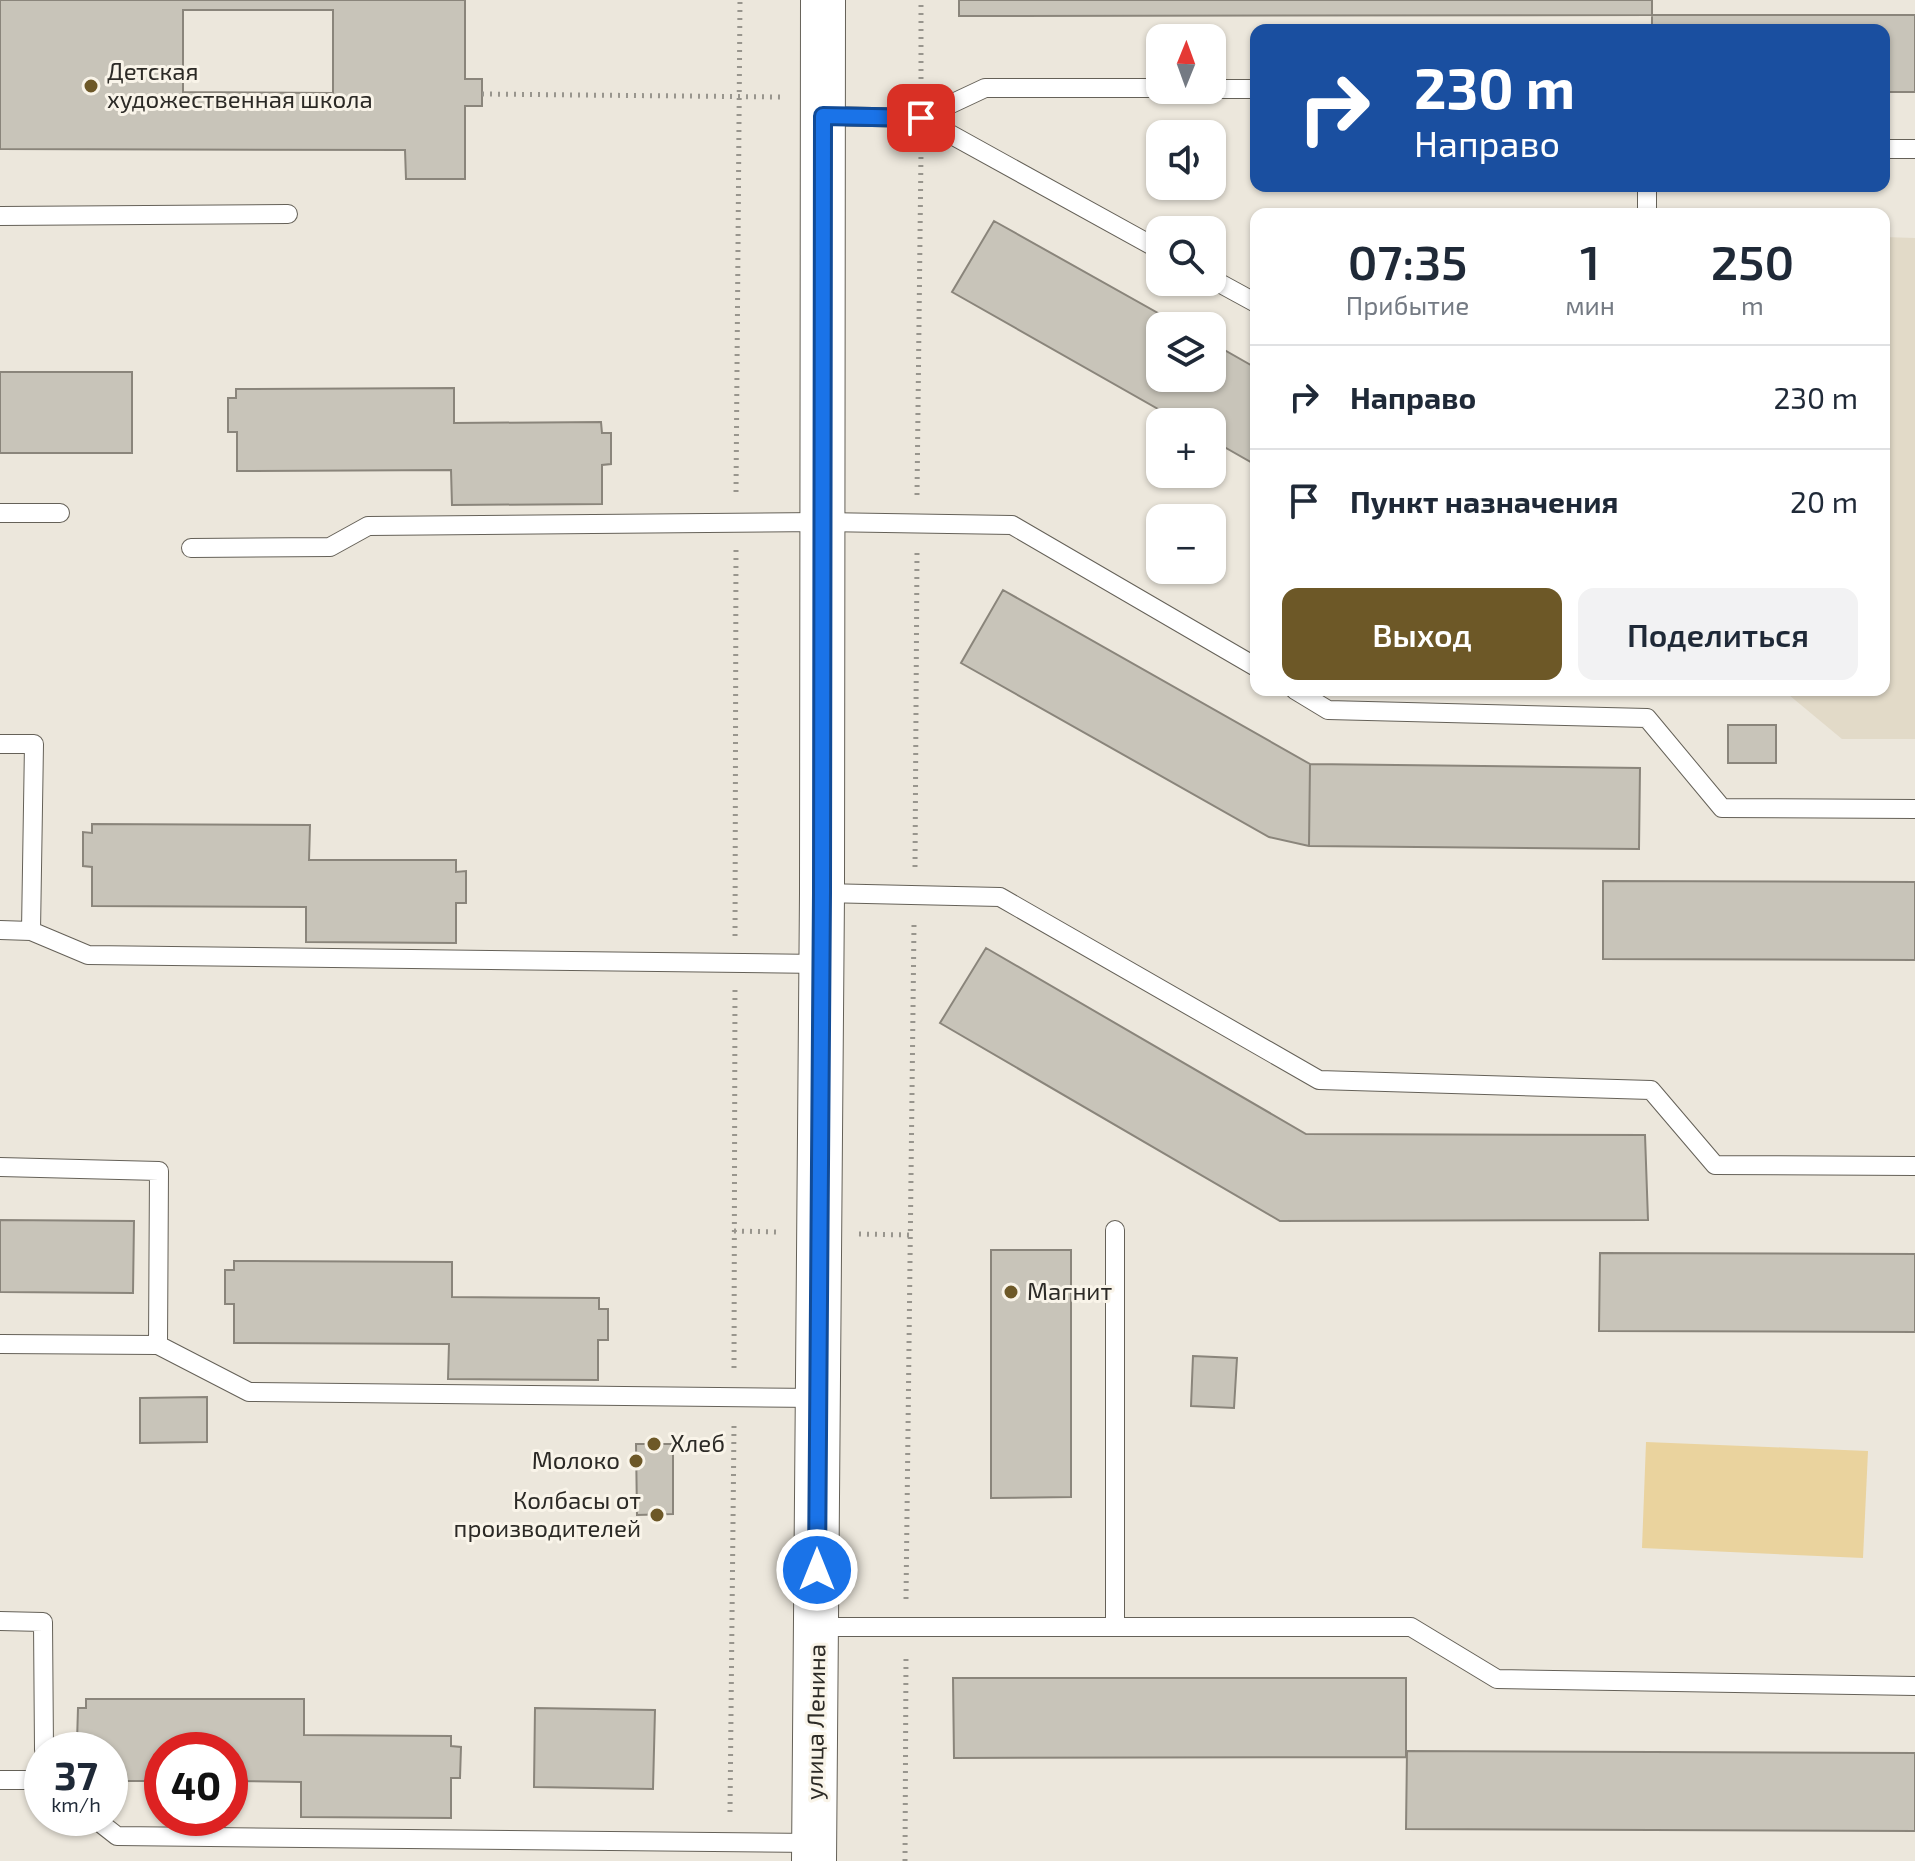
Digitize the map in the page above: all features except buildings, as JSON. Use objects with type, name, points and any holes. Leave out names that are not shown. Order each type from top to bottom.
[{"type":"street","name":"улица Ленина","points":[[814,1852],[822,893],[823,0]]},
{"type":"lane","points":[[921,118],[985,88],[1146,88]]},
{"type":"lane","points":[[1226,89],[1250,89]]},
{"type":"lane","points":[[823,107],[921,118],[1146,242]]},
{"type":"lane","points":[[1890,149],[1915,149]]},
{"type":"lane","points":[[0,216],[288,214]]},
{"type":"lane","points":[[1226,287],[1250,300]]},
{"type":"lane","points":[[0,513],[60,513]]},
{"type":"lane","points":[[191,548],[330,547],[368,526],[822,522],[1012,525],[1250,664]]},
{"type":"lane","points":[[1305,696],[1328,710],[1647,718],[1722,808],[1915,809]]},
{"type":"lane","points":[[0,744],[34,744],[31,931]]},
{"type":"lane","points":[[822,893],[1000,897],[1319,1080],[1651,1090],[1715,1165],[1915,1166]]},
{"type":"lane","points":[[0,930],[31,931],[88,955],[821,964]]},
{"type":"lane","points":[[0,1167],[159,1171],[158,1345]]},
{"type":"lane","points":[[1115,1230],[1115,1627]]},
{"type":"lane","points":[[0,1344],[158,1345],[249,1392],[817,1398]]},
{"type":"lane","points":[[0,1621],[43,1622],[44,1732]]},
{"type":"lane","points":[[817,1627],[1411,1627],[1497,1679],[1915,1686]]},
{"type":"lane","points":[[0,1780],[24,1780]]},
{"type":"lane","points":[[117,1836],[814,1852]]},
{"type":"path","points":[[905,1861],[921,0]]},
{"type":"path","points":[[482,94],[823,107]]},
{"type":"path","points":[[854,1234],[910,1235]]},
{"type":"shaded area","points":[[1890,237],[1915,238],[1915,739],[1842,739],[1790,696],[1890,696]]},
{"type":"shaded area","points":[[1646,1442],[1868,1451],[1863,1558],[1642,1548]]},
{"type":"place","name":"Детская художественная школа","points":[[91,86]]},
{"type":"place","name":"Магнит","points":[[1011,1292]]},
{"type":"place","name":"Хлеб","points":[[654,1444]]},
{"type":"place","name":"Молоко","points":[[636,1461]]},
{"type":"place","name":"Колбасы от производителей","points":[[657,1515]]},
{"type":"route","points":[[817,1570],[823,116],[921,118]]}]
